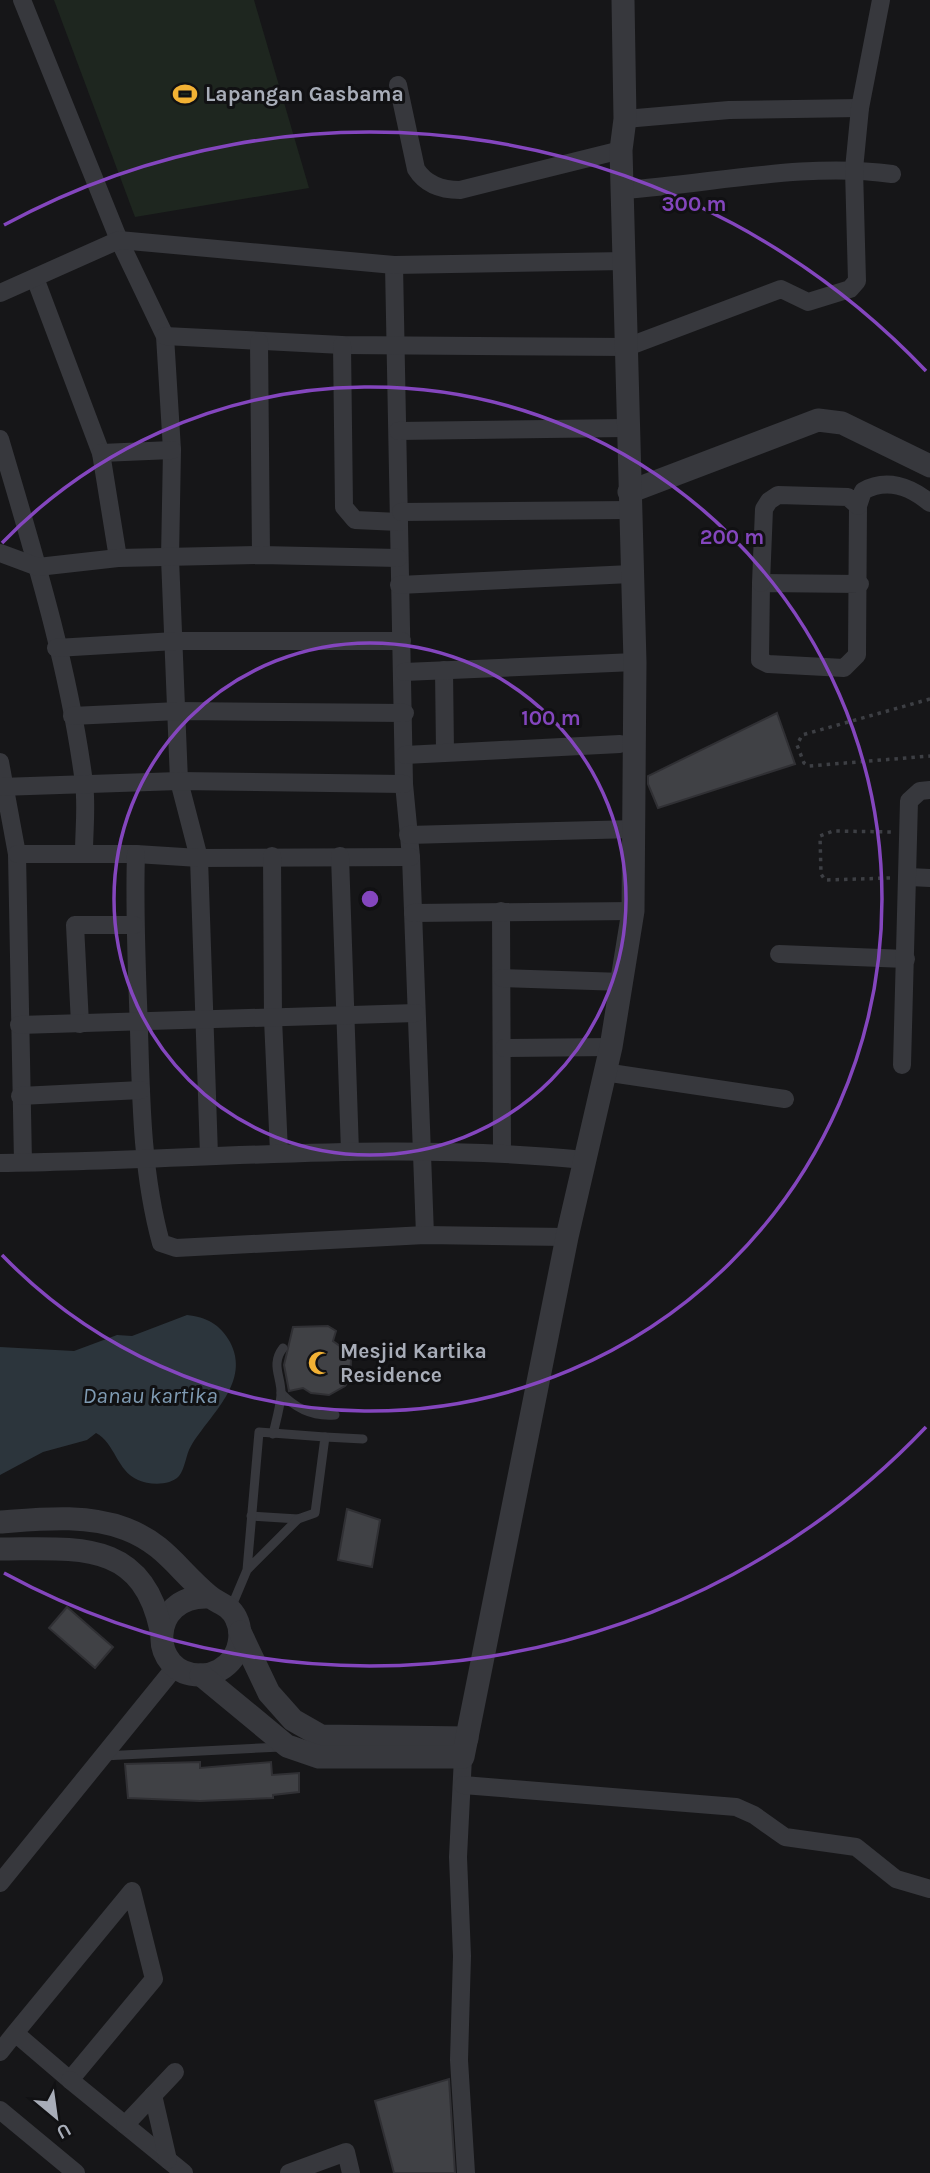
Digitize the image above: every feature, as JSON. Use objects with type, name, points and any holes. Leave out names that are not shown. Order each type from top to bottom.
[{"type":"street","points":[[22,0],[119,240],[165,336],[172,450],[170,558],[176,641],[179,781],[200,858],[209,1156]]},
{"type":"street","points":[[466,2173],[459,2060],[462,1956],[458,1857],[465,1748],[567,1237],[611,1047],[633,911],[635,662],[626,428],[627,347],[621,150],[625,120],[623,0]]},
{"type":"street","points":[[165,336],[342,345],[627,347],[781,289],[808,302],[855,286],[854,169],[860,108],[881,0]]},
{"type":"street","points":[[398,85],[416,169],[425,179],[443,189],[460,190],[621,150]]},
{"type":"street","points":[[625,120],[729,110],[860,108]]},
{"type":"street","points":[[623,190],[701,184],[789,172],[854,169],[892,174]]},
{"type":"street","points":[[0,293],[119,240],[394,265],[625,261]]},
{"type":"street","points":[[394,265],[400,517],[398,558],[405,713],[404,784],[411,857],[425,1235]]},
{"type":"street","points":[[35,278],[101,453],[118,558]]},
{"type":"street","points":[[259,342],[261,555]]},
{"type":"street","points":[[342,345],[344,507],[355,520],[630,506],[673,477],[818,420],[842,424],[930,466]]},
{"type":"street","points":[[398,431],[626,428]]},
{"type":"street","points":[[0,439],[38,567],[72,716],[85,786],[84,853]]},
{"type":"street","points":[[101,453],[172,450]]},
{"type":"street","points":[[858,506],[848,497],[834,496],[778,495],[769,500],[764,509],[760,660],[768,664],[844,668],[857,655],[860,584],[858,506],[863,491],[877,483],[888,482],[930,503]]},
{"type":"street","points":[[0,553],[38,567],[118,558],[261,555],[398,558]]},
{"type":"street","points":[[399,585],[631,574]]},
{"type":"street","points":[[761,583],[860,584]]},
{"type":"street","points":[[57,648],[176,641],[402,641]]},
{"type":"street","points":[[404,673],[635,662]]},
{"type":"street","points":[[444,670],[444,752]]},
{"type":"street","points":[[72,716],[178,711],[405,713]]},
{"type":"street","points":[[405,755],[620,744]]},
{"type":"street","points":[[0,762],[17,854],[9,976],[19,1025],[23,1162]]},
{"type":"street","points":[[3,787],[179,781],[404,784]]},
{"type":"street","points":[[902,1065],[911,797],[930,790]]},
{"type":"street","points":[[408,835],[635,829]]},
{"type":"street","points":[[17,854],[136,854],[200,858],[411,857]]},
{"type":"street","points":[[136,854],[134,925],[145,1158],[161,1243],[167,1246],[425,1235],[567,1237]]},
{"type":"street","points":[[272,856],[272,1019],[279,1152]]},
{"type":"street","points":[[340,856],[350,1152]]},
{"type":"street","points":[[909,877],[930,878]]},
{"type":"street","points":[[502,911],[502,1151]]},
{"type":"street","points":[[413,913],[633,911]]},
{"type":"street","points":[[80,1024],[75,925],[134,925]]},
{"type":"street","points":[[779,954],[906,959]]},
{"type":"street","points":[[502,978],[623,982]]},
{"type":"street","points":[[19,1025],[416,1013]]},
{"type":"street","points":[[504,1048],[611,1047]]},
{"type":"street","points":[[604,1072],[785,1099]]},
{"type":"street","points":[[20,1096],[141,1090]]},
{"type":"street","points":[[0,1163],[420,1149],[502,1151],[584,1160]]},
{"type":"street","points":[[0,1522],[63,1517],[124,1528],[150,1539],[172,1556],[209,1597],[230,1609],[270,1693],[293,1720],[321,1736],[465,1748]]},
{"type":"street","points":[[0,1549],[63,1549],[112,1557],[130,1567],[156,1603],[162,1644],[176,1666],[201,1675],[287,1746],[319,1757],[465,1748]]},
{"type":"street","points":[[162,1630],[174,1606],[185,1599],[209,1597]]},
{"type":"street","points":[[201,1675],[226,1665],[239,1644],[240,1632]]},
{"type":"street","points":[[0,1883],[176,1666]]},
{"type":"street","points":[[463,1784],[736,1807],[754,1815],[785,1837],[856,1847],[897,1880],[930,1889]]},
{"type":"street","points":[[0,2052],[132,1891],[154,1979],[70,2080]]},
{"type":"street","points":[[15,2033],[184,2173]]},
{"type":"street","points":[[125,2125],[175,2072]]},
{"type":"street","points":[[153,2095],[168,2160]]},
{"type":"street","points":[[0,2110],[76,2173]]},
{"type":"street","points":[[289,2173],[346,2151],[351,2173]]},
{"type":"lane","points":[[273,1434],[281,1393],[276,1367],[277,1356],[283,1348]]},
{"type":"lane","points":[[281,1393],[291,1404],[304,1410],[319,1416],[335,1415]]},
{"type":"lane","points":[[230,1609],[247,1570],[258,1432],[363,1440]]},
{"type":"lane","points":[[251,1516],[298,1519],[315,1513],[325,1437]]},
{"type":"lane","points":[[247,1570],[298,1519]]},
{"type":"lane","points":[[103,1756],[287,1746]]},
{"type":"path","points":[[930,699],[802,735],[797,746],[804,763],[809,766],[930,756]]},
{"type":"path","points":[[909,877],[825,880],[821,874],[820,836],[833,831],[910,832]]},
{"type":"shaded area","name":"Lapangan Gasbama","points":[[54,0],[254,0],[309,188],[135,217]]},
{"type":"water","name":"Danau kartika","points":[[187,1315],[206,1320],[222,1330],[230,1342],[236,1370],[226,1397],[191,1446],[179,1476],[170,1482],[159,1484],[138,1480],[125,1470],[108,1443],[96,1433],[87,1440],[43,1452],[0,1475],[0,1347],[74,1351],[117,1335],[132,1336]]},
{"type":"building","points":[[777,713],[795,764],[658,808],[648,784],[648,776]]},
{"type":"building","name":"Mesjid Kartika Residence","points":[[328,1326],[336,1331],[333,1341],[348,1352],[351,1360],[350,1379],[345,1386],[329,1395],[311,1393],[303,1388],[289,1391],[284,1365],[293,1327]]},
{"type":"building","points":[[347,1509],[380,1520],[372,1567],[338,1560]]},
{"type":"building","points":[[67,1607],[113,1647],[95,1668],[49,1628]]},
{"type":"building","points":[[200,1762],[200,1768],[271,1762],[272,1775],[299,1773],[299,1792],[273,1795],[273,1798],[200,1801],[128,1798],[125,1764]]},
{"type":"building","points":[[449,2079],[455,2173],[394,2173],[375,2101]]},
{"type":"place","name":"Lapangan Gasbama","points":[[185,94]]},
{"type":"place","name":"Mesjid Kartika Residence","points":[[320,1363]]}]
